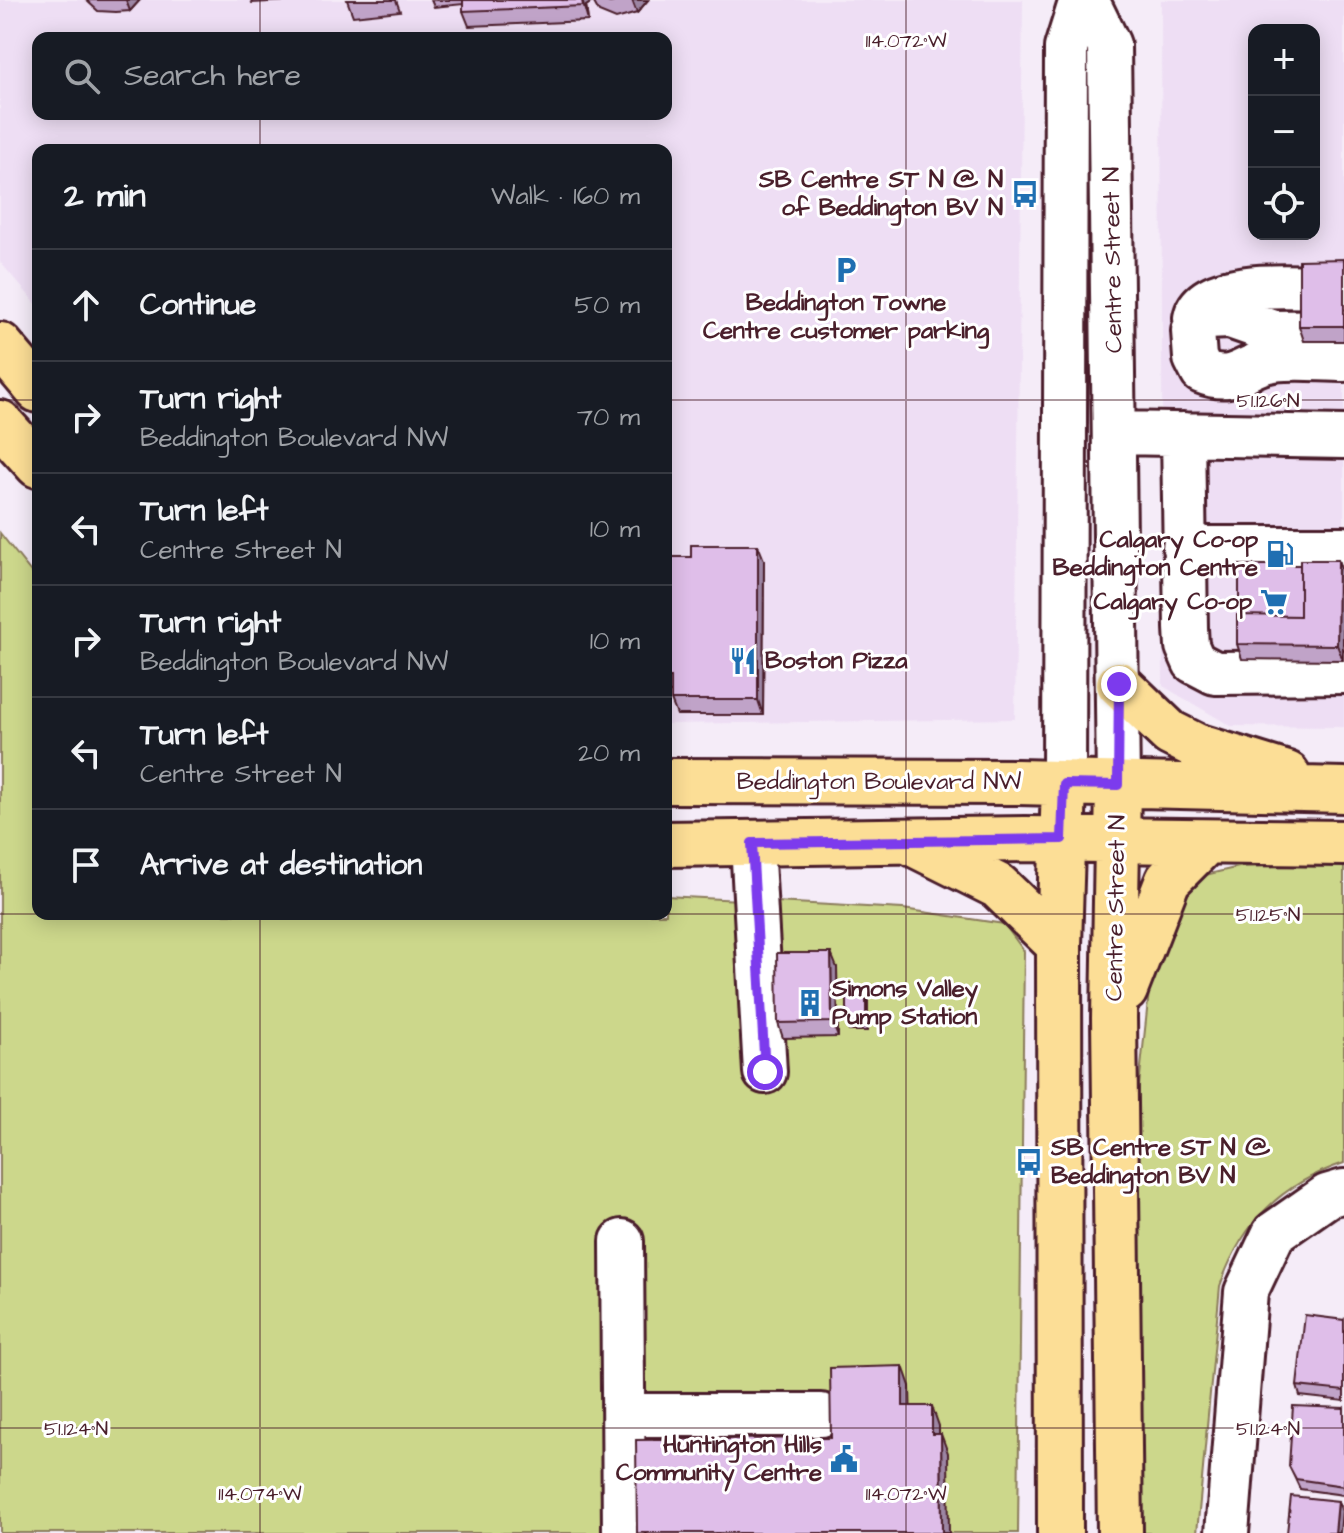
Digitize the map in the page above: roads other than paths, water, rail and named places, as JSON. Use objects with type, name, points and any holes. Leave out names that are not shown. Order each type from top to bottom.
[{"type":"main road","points":[[0,345],[32,383]]},
{"type":"main road","points":[[0,423],[32,458]]},
{"type":"main road","points":[[1119,684],[1154,721],[1196,746],[1342,790]]},
{"type":"main road","name":"Beddington Boulevard NW","points":[[672,781],[1091,784],[1342,790]]},
{"type":"main road","name":"Centre Street N","points":[[1060,1533],[1059,945],[1062,839],[1091,784]]},
{"type":"main road","name":"Centre Street N","points":[[1091,784],[1117,839],[1114,1018],[1120,1533]]},
{"type":"main road","points":[[672,844],[1062,839],[1344,843]]},
{"type":"main road","points":[[907,841],[998,886],[1059,945]]},
{"type":"main road","points":[[1114,1018],[1168,880],[1183,861],[1205,843]]},
{"type":"street","name":"Centre Street N","points":[[1084,0],[1109,45],[1119,684],[1091,784]]},
{"type":"street","name":"Centre Street N","points":[[1084,0],[1066,48],[1091,784]]},
{"type":"street","points":[[1344,288],[1239,288],[1222,292],[1196,312],[1193,331],[1195,358],[1202,372],[1218,379],[1239,375],[1273,360],[1344,360]]},
{"type":"street","points":[[1193,331],[1206,318],[1230,317],[1273,332],[1344,331]]},
{"type":"street","points":[[1116,433],[1344,437]]},
{"type":"street","points":[[1183,434],[1187,646],[1194,662],[1215,673],[1344,672]]},
{"type":"street","points":[[1184,564],[1344,548]]},
{"type":"street","points":[[752,843],[765,1072]]},
{"type":"street","points":[[1227,1533],[1235,1471],[1246,1292],[1274,1233],[1327,1196],[1344,1191]]},
{"type":"street","points":[[622,1241],[624,1533]]},
{"type":"street","points":[[624,1415],[821,1415]]},
{"type":"place","name":"SB Centre ST N @ N of Beddington BV N","points":[[1025,194]]},
{"type":"place","name":"Beddington Towne Centre customer parking","points":[[846,270]]},
{"type":"place","name":"Calgary Co-op Beddington Centre","points":[[1280,554]]},
{"type":"place","name":"Calgary Co-op","points":[[1274,602]]},
{"type":"place","name":"Boston Pizza","points":[[743,661]]},
{"type":"place","name":"Simons Valley Pump Station","points":[[810,1003]]},
{"type":"place","name":"SB Centre ST N @ Beddington BV N","points":[[1029,1162]]},
{"type":"place","name":"Huntington Hills Community Centre","points":[[844,1459]]}]
